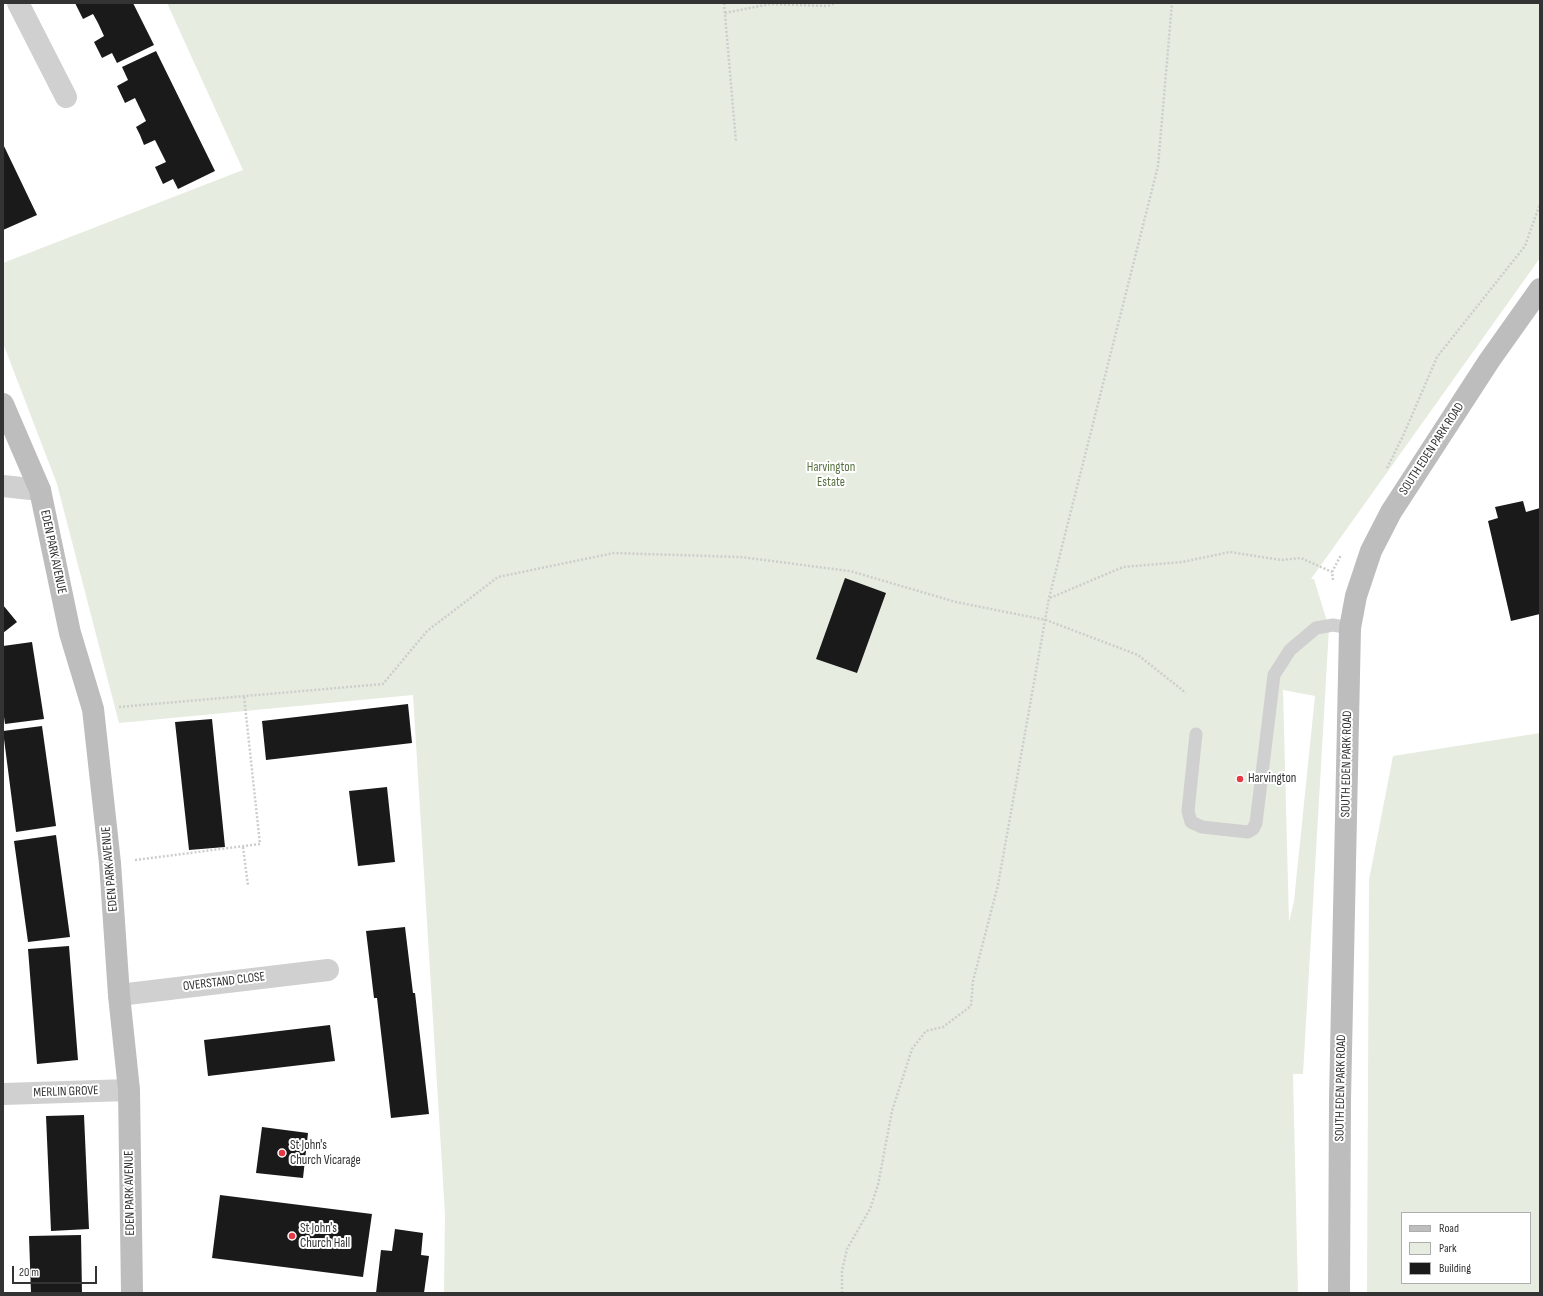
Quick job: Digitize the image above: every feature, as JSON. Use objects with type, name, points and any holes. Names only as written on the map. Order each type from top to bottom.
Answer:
[{"type":"main road","name":"SOUTH EDEN PARK ROAD","points":[[1340,1293],[1340,1099],[1350,628],[1356,596],[1363,571],[1380,530],[1444,430],[1540,289]]},
{"type":"main road","name":"EDEN PARK AVENUE","points":[[3,404],[40,490],[70,633],[93,709],[110,863],[119,995],[129,1090],[132,1293]]},
{"type":"street","points":[[18,3],[66,97]]},
{"type":"street","points":[[3,486],[40,490]]},
{"type":"street","name":"OVERSTAND CLOSE","points":[[119,995],[328,970]]},
{"type":"street","name":"MERLIN GROVE","points":[[3,1094],[129,1090]]},
{"type":"lane","points":[[1196,734],[1188,811],[1191,822],[1202,827],[1248,832],[1253,829],[1256,823],[1274,675],[1290,650],[1316,628],[1333,625],[1350,628]]},
{"type":"path","points":[[724,3],[736,142]]},
{"type":"path","points":[[725,13],[770,4],[828,6],[835,3]]},
{"type":"path","points":[[842,1293],[842,1271],[847,1249],[870,1209],[878,1185],[892,1111],[912,1049],[926,1031],[943,1027],[971,1006],[973,980],[998,885],[1050,598],[1158,166],[1172,3]]},
{"type":"path","points":[[1386,470],[1403,436],[1437,357],[1525,246],[1540,204]]},
{"type":"path","points":[[1334,587],[1332,572],[1343,551]]},
{"type":"path","points":[[1050,598],[1124,567],[1182,562],[1230,552],[1281,560],[1301,558],[1332,572]]},
{"type":"path","points":[[93,709],[383,684],[426,631],[498,577],[614,553],[740,557],[850,571],[956,602],[1046,620],[1138,654],[1186,692]]},
{"type":"path","points":[[110,863],[260,844],[244,696]]},
{"type":"path","points":[[243,847],[248,886]]},
{"type":"green space","name":"Harvington Estate","points":[[167,3],[1540,3],[1540,258],[1311,579],[1314,579],[1329,628],[1303,1074],[1293,1074],[1298,1293],[444,1293],[445,1214],[413,695],[119,723],[57,484],[3,343],[3,263],[243,170]],"holes":[[[1283,690],[1315,696],[1294,901],[1289,922]]]},
{"type":"green space","points":[[1540,733],[1540,1293],[1367,1293],[1369,880],[1393,756]]},
{"type":"building","points":[[75,3],[133,3],[154,45],[117,63],[112,53],[102,58],[94,42],[104,36],[98,23],[93,14],[83,19]]},
{"type":"building","points":[[156,51],[215,171],[178,189],[173,179],[163,184],[155,167],[166,162],[155,140],[144,145],[136,127],[146,121],[135,98],[125,103],[117,86],[128,80],[122,67]]},
{"type":"building","points":[[3,144],[37,215],[3,230]]},
{"type":"building","points":[[1523,501],[1526,512],[1540,508],[1540,614],[1511,621],[1488,521],[1498,518],[1495,507]]},
{"type":"building","points":[[845,578],[886,593],[857,673],[816,659]]},
{"type":"building","points":[[3,605],[17,622],[3,633]]},
{"type":"building","points":[[32,642],[44,719],[5,724],[3,710],[3,646]]},
{"type":"building","points":[[408,704],[412,743],[266,760],[262,721]]},
{"type":"building","points":[[212,719],[225,847],[189,850],[175,722]]},
{"type":"building","points":[[42,726],[56,826],[16,832],[3,731]]},
{"type":"building","points":[[387,787],[395,862],[358,866],[349,791]]},
{"type":"building","points":[[56,835],[70,937],[28,942],[14,841]]},
{"type":"building","points":[[405,927],[413,993],[415,993],[429,1114],[391,1118],[377,998],[374,998],[366,931]]},
{"type":"building","points":[[69,946],[78,1060],[37,1064],[28,949]]},
{"type":"building","points":[[330,1025],[335,1061],[208,1076],[204,1040]]},
{"type":"building","points":[[84,1115],[89,1229],[51,1231],[46,1116]]},
{"type":"building","name":"St John's Church Vicarage","points":[[262,1127],[308,1133],[303,1178],[256,1173]]},
{"type":"building","name":"St John's Church Hall","points":[[220,1195],[372,1214],[363,1277],[212,1258]]},
{"type":"building","name":"St John's Church Hall","points":[[395,1229],[423,1233],[421,1255],[429,1256],[424,1293],[376,1293],[381,1250],[392,1251]]},
{"type":"building","points":[[81,1235],[82,1293],[31,1293],[29,1236]]},
{"type":"place","name":"Harvington","points":[[1240,779]]},
{"type":"place","name":"St John's Church Vicarage","points":[[282,1153]]},
{"type":"place","name":"St John's Church Hall","points":[[292,1236]]}]
